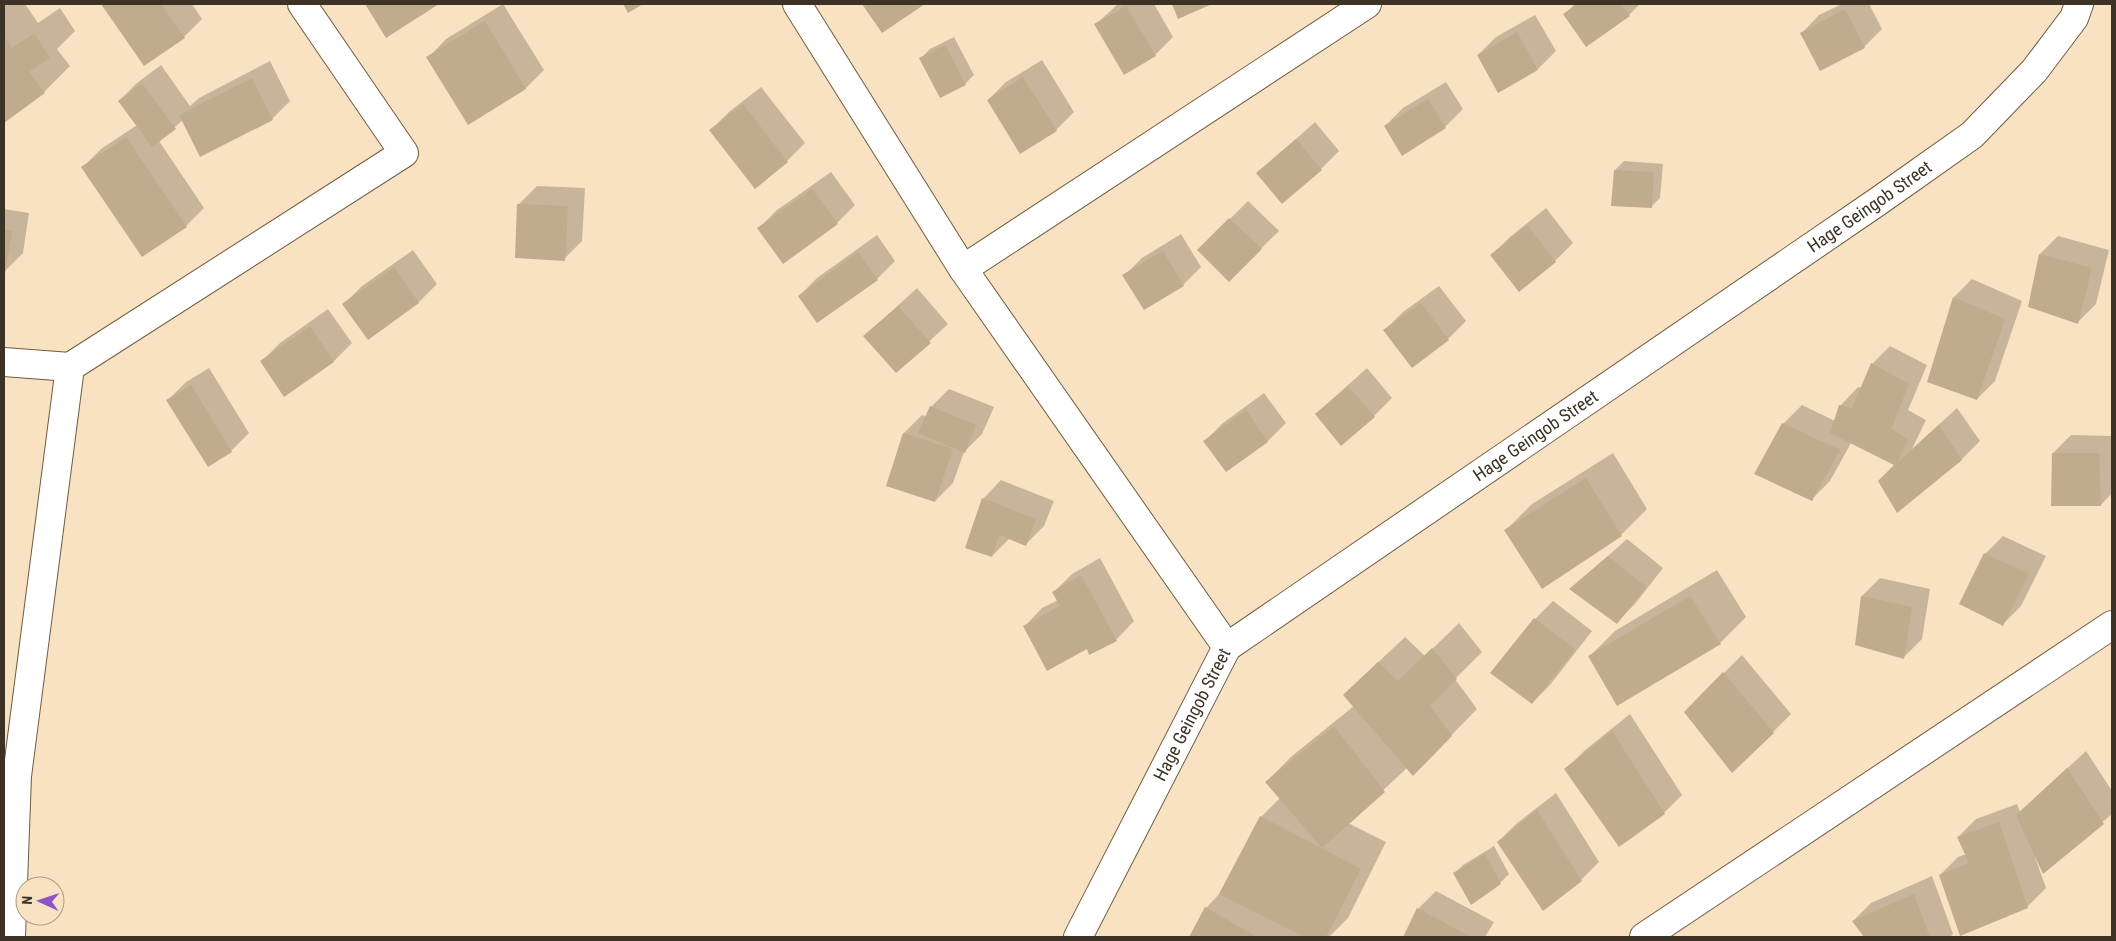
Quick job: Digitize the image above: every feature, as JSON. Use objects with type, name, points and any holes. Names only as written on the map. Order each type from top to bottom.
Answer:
[{"type":"street","points":[[4,362],[70,367],[404,153],[302,4]]},
{"type":"street","points":[[797,4],[963,269],[1227,648]]},
{"type":"street","points":[[963,269],[1367,4]]},
{"type":"street","name":"Hage Geingob Street","points":[[1078,937],[1227,648],[1972,135],[2034,71],[2074,18],[2079,4]]},
{"type":"street","points":[[11,937],[11,776],[70,367]]},
{"type":"street","points":[[1644,937],[2112,625]]},
{"type":"building","points":[[101,4],[161,4],[185,38],[144,66]]},
{"type":"building","points":[[365,4],[439,4],[386,38]]},
{"type":"building","points":[[623,4],[643,4],[628,13]]},
{"type":"building","points":[[862,4],[925,4],[882,33]]},
{"type":"building","points":[[1172,4],[1212,4],[1178,19]]},
{"type":"building","points":[[1578,4],[1621,4],[1630,16],[1586,47],[1563,14]]},
{"type":"building","points":[[1126,6],[1156,56],[1124,75],[1094,24]]},
{"type":"building","points":[[1845,9],[1865,48],[1820,71],[1800,33]]},
{"type":"building","points":[[485,21],[526,89],[468,125],[426,57]]},
{"type":"building","points":[[1517,32],[1538,70],[1498,93],[1477,55]]},
{"type":"building","points":[[34,33],[50,58],[29,72],[45,93],[4,123],[4,36],[12,48]]},
{"type":"building","points":[[945,45],[966,85],[940,98],[919,58]]},
{"type":"building","points":[[1023,77],[1057,131],[1020,154],[987,100]]},
{"type":"building","points":[[252,78],[273,120],[200,157],[179,115]]},
{"type":"building","points":[[142,83],[176,129],[152,147],[118,101]]},
{"type":"building","points":[[1428,99],[1446,128],[1402,156],[1384,126]]},
{"type":"building","points":[[743,104],[788,162],[755,189],[709,130]]},
{"type":"building","points":[[126,137],[187,227],[142,257],[81,167]]},
{"type":"building","points":[[1296,139],[1322,170],[1282,204],[1256,173]]},
{"type":"building","points":[[1614,170],[1654,172],[1652,208],[1611,206]]},
{"type":"building","points":[[812,189],[838,224],[783,264],[757,228]]},
{"type":"building","points":[[517,204],[568,206],[565,261],[515,258]]},
{"type":"building","points":[[1229,218],[1262,249],[1229,282],[1197,250]]},
{"type":"building","points":[[1527,225],[1556,262],[1519,292],[1490,255]]},
{"type":"building","points":[[4,229],[12,231],[5,274],[4,274]]},
{"type":"building","points":[[1163,251],[1184,286],[1144,310],[1122,275]]},
{"type":"building","points":[[858,252],[878,280],[817,323],[798,296]]},
{"type":"building","points":[[2039,254],[2092,268],[2078,324],[2028,307]]},
{"type":"building","points":[[394,267],[419,303],[368,340],[342,304]]},
{"type":"building","points":[[1953,297],[2005,319],[1977,400],[1927,382]]},
{"type":"building","points":[[1421,303],[1449,340],[1412,368],[1383,330]]},
{"type":"building","points":[[898,306],[931,343],[896,373],[863,336]]},
{"type":"building","points":[[310,326],[334,362],[284,397],[260,361]]},
{"type":"building","points":[[1871,363],[1909,384],[1891,429],[1908,439],[1897,463],[1939,425],[1962,460],[1897,513],[1878,481],[1894,465],[1830,433],[1839,405],[1852,408]]},
{"type":"building","points":[[191,385],[232,452],[208,467],[166,400]]},
{"type":"building","points":[[1348,386],[1375,417],[1341,446],[1315,414]]},
{"type":"building","points":[[930,406],[976,425],[965,453],[918,433]]},
{"type":"building","points":[[1246,410],[1268,442],[1226,472],[1203,441]]},
{"type":"building","points":[[1782,423],[1840,450],[1812,501],[1754,474]]},
{"type":"building","points":[[903,433],[953,449],[935,502],[886,486]]},
{"type":"building","points":[[2052,453],[2099,453],[2101,506],[2051,506]]},
{"type":"building","points":[[1586,478],[1622,536],[1542,589],[1504,530]]},
{"type":"building","points":[[982,498],[1036,519],[1026,546],[999,535],[992,557],[965,548]]},
{"type":"building","points":[[1984,553],[2029,574],[2003,626],[1959,604]]},
{"type":"building","points":[[1608,556],[1646,587],[1617,624],[1569,589]]},
{"type":"building","points":[[1081,575],[1117,641],[1089,655],[1087,649],[1047,671],[1023,626],[1060,606],[1052,592]]},
{"type":"building","points":[[1690,596],[1721,644],[1617,706],[1588,656]]},
{"type":"building","points":[[1861,596],[1912,607],[1904,659],[1855,645]]},
{"type":"building","points":[[1534,618],[1575,649],[1532,704],[1490,673]]},
{"type":"building","points":[[1432,648],[1457,679],[1430,706],[1452,736],[1413,776],[1343,695],[1378,662],[1398,681]]},
{"type":"building","points":[[1723,672],[1774,733],[1732,773],[1684,712]]},
{"type":"building","points":[[1334,726],[1385,792],[1322,848],[1265,782]]},
{"type":"building","points":[[1612,731],[1665,814],[1619,847],[1564,769]]},
{"type":"building","points":[[2067,768],[2104,824],[2043,874],[2016,815]]},
{"type":"building","points":[[1537,810],[1582,881],[1543,911],[1497,842]]},
{"type":"building","points":[[1260,816],[1361,869],[1326,937],[1305,937],[1219,894]]},
{"type":"building","points":[[1999,822],[2028,908],[1960,936],[1939,875],[1969,863],[1957,837]]},
{"type":"building","points":[[1485,854],[1501,884],[1471,905],[1453,873]]},
{"type":"building","points":[[1914,894],[1930,937],[1864,937],[1852,921]]},
{"type":"building","points":[[1205,907],[1257,937],[1189,937]]},
{"type":"building","points":[[1417,908],[1471,937],[1403,937]]}]
